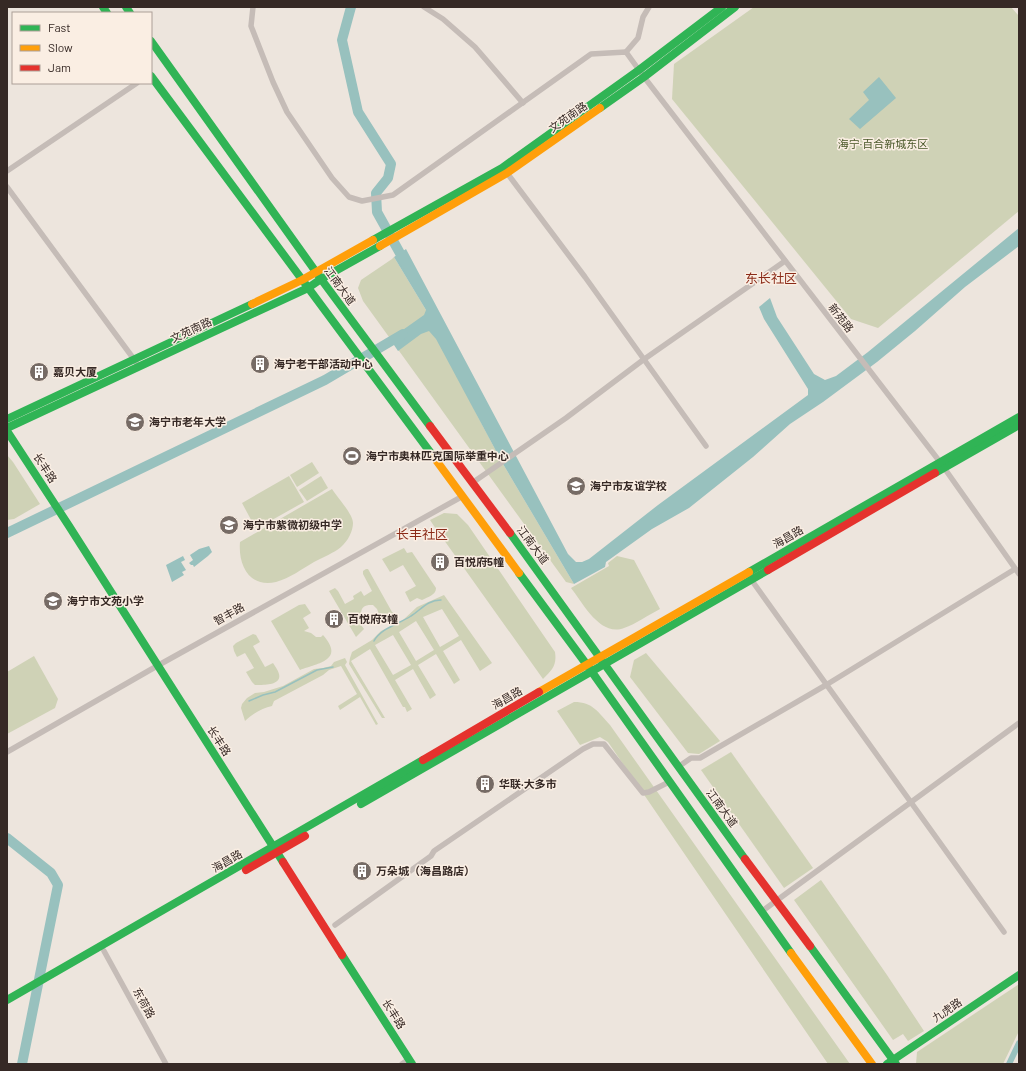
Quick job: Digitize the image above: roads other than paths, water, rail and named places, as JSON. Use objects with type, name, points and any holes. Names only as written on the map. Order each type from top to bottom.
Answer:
[{"type":"main road","name":"文苑南路","points":[[379,242],[399,226],[502,168],[641,74],[722,7]]},
{"type":"main road","name":"文苑南路","points":[[7,419],[302,280],[318,275],[379,242],[406,232],[507,174],[641,74],[735,7]]},
{"type":"main road","name":"江南大道","points":[[152,42],[386,369],[530,559],[892,1063]]},
{"type":"main road","points":[[152,77],[589,668],[761,912],[872,1064]]},
{"type":"main road","name":"文苑南路","points":[[7,429],[308,288],[318,275]]},
{"type":"main road","name":"海昌路","points":[[55,975],[104,951],[589,668],[942,465],[1019,417]]},
{"type":"main road","name":"海昌路","points":[[942,465],[1019,425]]},
{"type":"main road","name":"长丰路","points":[[7,429],[157,666],[276,850],[408,1062]]},
{"type":"main road","name":"海昌路","points":[[7,1006],[18,997],[55,975],[276,850]]},
{"type":"main road","name":"九虎路","points":[[892,1063],[1019,975]]},
{"type":"main road","name":"海昌路","points":[[7,1000],[18,997]]},
{"type":"street","points":[[253,7],[251,26],[273,82],[287,112],[332,178],[349,198],[364,201],[393,195],[591,54],[626,52],[638,38],[643,17],[649,7]]},
{"type":"street","points":[[424,7],[443,19],[475,47],[523,103]]},
{"type":"street","name":"新苑路","points":[[626,52],[641,74],[942,465],[1019,574]]},
{"type":"street","points":[[7,171],[135,84]]},
{"type":"street","points":[[507,174],[585,277],[706,446]]},
{"type":"street","points":[[7,187],[140,366]]},
{"type":"street","points":[[472,483],[566,418],[643,360],[785,261]]},
{"type":"street","name":"智丰路","points":[[7,752],[157,666],[463,496]]},
{"type":"street","points":[[678,766],[691,758],[700,758],[826,685],[1015,568]]},
{"type":"street","points":[[749,576],[1004,932]]},
{"type":"street","points":[[761,912],[1019,723]]},
{"type":"street","points":[[334,925],[431,856],[434,852],[583,749],[593,744],[604,744],[643,794],[669,782]]},
{"type":"street","name":"东荷路","points":[[104,951],[166,1064]]},
{"type":"water","points":[[879,77],[896,98],[860,129],[849,119],[869,100],[863,92]]},
{"type":"water","points":[[1019,228],[1019,246],[965,287],[877,362],[823,402],[790,424],[753,457],[689,508],[652,529],[606,562],[605,567],[574,584],[503,464],[436,339],[429,331],[421,334],[398,351],[390,339],[424,315],[426,310],[394,257],[406,249],[568,554],[576,562],[582,562],[589,559],[658,505],[808,395],[808,389],[764,319],[759,307],[770,298],[777,317],[814,374],[825,380],[836,376],[868,352]]},
{"type":"water","points":[[209,546],[212,552],[208,556],[194,567],[189,563],[193,560],[190,555],[199,549]]},
{"type":"water","points":[[183,556],[185,560],[181,562],[186,570],[182,572],[184,575],[172,582],[166,565]]},
{"type":"waterway","points":[[351,7],[342,40],[358,112],[391,164],[388,178],[376,193],[377,212],[406,264]]},
{"type":"waterway","points":[[7,533],[325,380],[403,334]]},
{"type":"waterway","points":[[374,641],[386,629],[411,616],[428,603],[441,600]]},
{"type":"waterway","points":[[249,701],[275,692],[317,670],[333,667]]},
{"type":"waterway","points":[[7,838],[51,873],[58,885],[22,1064]]},
{"type":"waterway","points":[[1009,1064],[1019,1043]]},
{"type":"place","name":"海宁老干部活动中心","points":[[260,364]]},
{"type":"place","name":"嘉贝大厦","points":[[39,372]]},
{"type":"place","name":"海宁市老年大学","points":[[135,422]]},
{"type":"place","name":"海宁市奥林匹克国际举重中心","points":[[352,456]]},
{"type":"place","name":"海宁市友谊学校","points":[[576,486]]},
{"type":"place","name":"海宁市紫微初级中学","points":[[229,525]]},
{"type":"place","name":"百悦府5幢","points":[[440,562]]},
{"type":"place","name":"海宁市文苑小学","points":[[53,601]]},
{"type":"place","name":"百悦府3幢","points":[[334,619]]},
{"type":"place","name":"华联·大多市","points":[[485,784]]},
{"type":"place","name":"万朵城（海昌路店）","points":[[362,871]]},
{"type":"district","name":"东长社区","points":[[771,278]]},
{"type":"district","name":"长丰社区","points":[[422,534]]},
{"type":"park label","name":"海宁·百合新城东区","points":[[883,144]]}]
